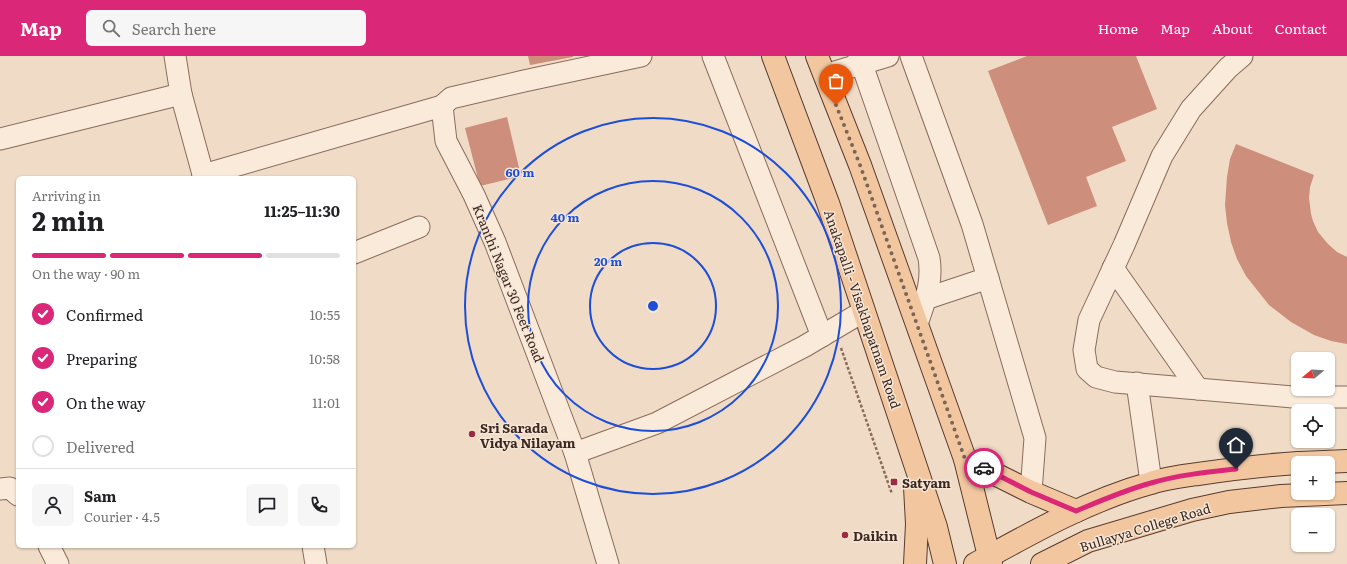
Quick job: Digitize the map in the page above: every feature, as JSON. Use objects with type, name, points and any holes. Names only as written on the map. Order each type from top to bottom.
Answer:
[{"type":"main road","name":"Anakapalli - Visakhapatnam Road","points":[[773,56],[828,203],[914,458],[936,527],[945,564]]},
{"type":"main road","points":[[821,66],[854,149],[965,459],[985,561],[1076,511],[1151,482],[1224,470],[1291,464]]},
{"type":"main road","points":[[914,458],[917,524],[915,564]]},
{"type":"main road","points":[[965,459],[1031,492],[1076,511]]},
{"type":"main road","points":[[1335,462],[1347,461]]},
{"type":"main road","name":"Bullayya College Road","points":[[1042,564],[1088,541],[1192,510],[1229,502],[1281,496],[1347,493]]},
{"type":"main road","points":[[1079,564],[1088,541]]},
{"type":"street","points":[[175,56],[180,94],[204,176],[442,106],[451,98],[458,96],[641,56]]},
{"type":"street","points":[[713,56],[828,332]]},
{"type":"street","points":[[821,66],[888,56]]},
{"type":"street","points":[[911,56],[972,224],[1035,438],[1031,492]]},
{"type":"street","points":[[1242,56],[1228,68],[1191,110],[1162,156],[1089,320],[1084,350],[1087,369],[1096,377],[1115,382],[1294,397],[1347,397]]},
{"type":"street","points":[[860,60],[928,258],[931,272],[929,286],[917,324]]},
{"type":"street","points":[[0,139],[180,94]]},
{"type":"street","name":"Kranthi Nagar 30 Feet Road","points":[[442,106],[446,141],[474,195],[495,242],[575,453],[608,564]]},
{"type":"street","points":[[356,252],[419,227]]},
{"type":"street","points":[[1113,268],[1198,389]]},
{"type":"street","points":[[925,298],[988,278]]},
{"type":"street","points":[[575,453],[657,423],[828,332],[864,311]]},
{"type":"street","points":[[1137,383],[1151,482]]},
{"type":"street","points":[[0,489],[10,488],[16,493]]},
{"type":"street","points":[[50,548],[58,564]]},
{"type":"street","points":[[313,548],[316,564]]},
{"type":"path","points":[[828,332],[894,498]]},
{"type":"building","points":[[528,56],[573,56],[573,57],[530,65]]},
{"type":"building","points":[[1027,56],[1136,56],[1157,109],[1112,127],[1126,161],[1086,177],[1097,206],[1048,225],[988,71]]},
{"type":"building","points":[[507,117],[521,176],[480,186],[465,128]]},
{"type":"building","points":[[1236,144],[1314,175],[1310,187],[1309,198],[1313,221],[1318,232],[1328,244],[1337,252],[1347,257],[1347,344],[1331,341],[1314,335],[1291,322],[1269,305],[1246,276],[1237,259],[1231,242],[1225,205],[1230,159]]},
{"type":"way so far","points":[[836,105],[860,165],[965,459],[984,468]]},
{"type":"place","name":"Sri Sarada Vidya Nilayam","points":[[472,434]]},
{"type":"place","name":"Satyam","points":[[894,482]]},
{"type":"place","name":"Daikin","points":[[845,535]]},
{"type":"route","points":[[984,468],[1031,492],[1076,511],[1108,497],[1151,482],[1236,469]]}]
